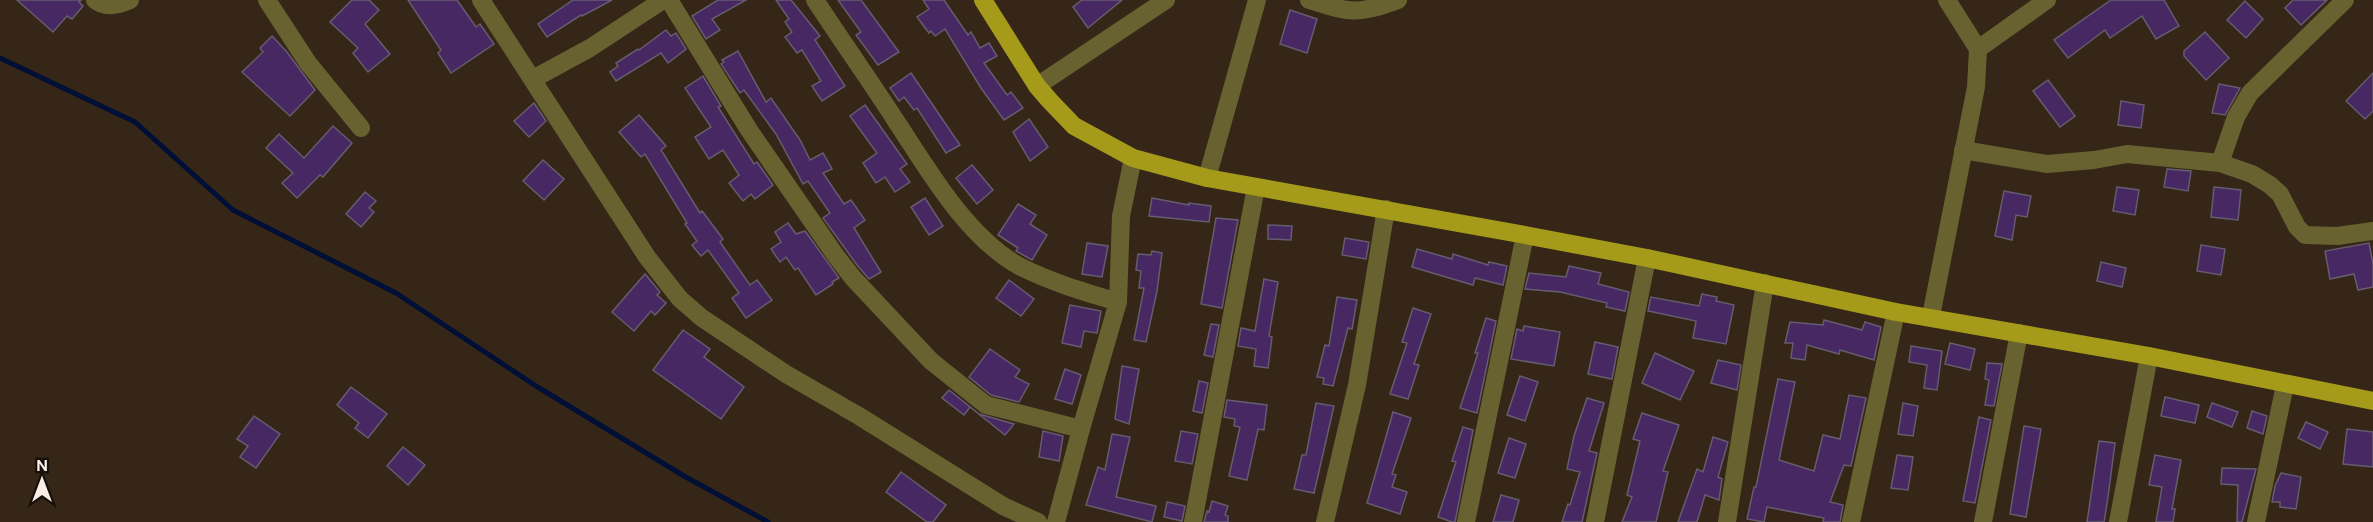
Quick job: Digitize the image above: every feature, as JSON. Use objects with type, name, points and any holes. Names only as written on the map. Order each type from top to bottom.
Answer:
[{"type":"main road","points":[[983,0],[1037,86],[1074,126],[1133,159],[1207,178],[1647,258],[1896,312],[1931,316],[2148,356],[2373,401]]},
{"type":"street","points":[[96,0],[99,3],[116,6],[130,0]]},
{"type":"street","points":[[267,0],[308,63],[361,128]]},
{"type":"street","points":[[481,0],[647,257],[669,285],[695,312],[786,375],[859,416],[1003,506],[1038,522]]},
{"type":"street","points":[[533,79],[590,48],[663,0]]},
{"type":"street","points":[[669,0],[749,130],[831,248],[853,278],[931,361],[986,405],[1081,429]]},
{"type":"street","points":[[816,0],[928,168],[973,227],[1002,254],[1019,266],[1118,302]]},
{"type":"street","points":[[1037,86],[1166,0]]},
{"type":"street","points":[[1207,178],[1257,0]]},
{"type":"street","points":[[1310,0],[1346,11],[1368,11],[1398,0]]},
{"type":"street","points":[[1931,316],[1976,87],[1978,49],[1947,0]]},
{"type":"street","points":[[1978,49],[2047,0]]},
{"type":"street","points":[[2220,163],[2236,117],[2250,93],[2345,0]]},
{"type":"street","points":[[1963,150],[2047,164],[2094,160],[2127,154],[2220,163],[2252,174],[2270,184],[2280,194],[2296,227],[2305,235],[2337,236],[2373,231]]},
{"type":"street","points":[[1056,522],[1118,302],[1121,216],[1133,159]]},
{"type":"street","points":[[1193,522],[1256,187]]},
{"type":"street","points":[[1325,522],[1357,385],[1386,209]]},
{"type":"street","points":[[1466,522],[1525,235]]},
{"type":"street","points":[[1594,522],[1623,388],[1647,258]]},
{"type":"street","points":[[1727,522],[1765,283]]},
{"type":"street","points":[[1851,522],[1896,312]]},
{"type":"street","points":[[1983,522],[2019,333]]},
{"type":"street","points":[[2118,522],[2148,356]]},
{"type":"street","points":[[2256,522],[2285,385]]},
{"type":"building","points":[[17,0],[81,0],[79,2],[83,6],[72,19],[67,16],[53,32]]},
{"type":"building","points":[[352,0],[369,0],[379,10],[365,24],[390,54],[368,72],[353,53],[358,48],[330,22]]},
{"type":"building","points":[[408,0],[457,0],[476,27],[480,24],[494,44],[451,73],[438,53],[441,50]]},
{"type":"building","points":[[573,0],[612,0],[581,15],[547,37],[538,24]]},
{"type":"building","points":[[718,0],[746,0],[712,19],[720,30],[706,39],[692,16]]},
{"type":"building","points":[[776,0],[791,0],[820,36],[815,40],[845,86],[822,101],[812,86],[821,81],[802,50],[797,53],[785,37],[792,32],[785,22],[789,19]]},
{"type":"building","points":[[838,0],[861,0],[899,52],[878,65],[856,35],[861,32]]},
{"type":"building","points":[[923,0],[944,0],[968,35],[971,32],[980,48],[989,43],[997,56],[984,63],[1007,95],[1011,92],[1023,108],[1004,120],[981,88],[945,29],[935,36],[931,31],[929,33],[917,17],[929,9]]},
{"type":"building","points":[[1082,0],[1122,0],[1088,28],[1073,7]]},
{"type":"building","points":[[2111,0],[2164,0],[2179,26],[2156,39],[2142,16],[2110,38],[2105,30],[2068,58],[2054,40]]},
{"type":"building","points":[[2293,0],[2327,0],[2301,25],[2285,8]]},
{"type":"building","points":[[2245,1],[2263,19],[2246,38],[2227,20]]},
{"type":"building","points":[[1290,10],[1317,19],[1307,53],[1280,44]]},
{"type":"building","points":[[666,30],[671,36],[676,33],[686,49],[668,63],[661,53],[616,81],[610,72],[618,66],[616,63],[639,50]]},
{"type":"building","points":[[2205,32],[2229,58],[2206,80],[2184,56],[2184,51]]},
{"type":"building","points":[[272,36],[315,90],[290,116],[242,72],[263,52],[260,48]]},
{"type":"building","points":[[738,51],[766,102],[771,98],[800,140],[810,160],[823,153],[832,169],[823,173],[844,204],[851,200],[865,220],[854,228],[881,272],[869,279],[857,265],[823,218],[830,213],[808,181],[803,184],[776,134],[744,90],[740,93],[721,64],[724,62],[722,60]]},
{"type":"building","points":[[911,73],[960,145],[946,153],[917,108],[914,110],[904,97],[899,101],[890,88]]},
{"type":"building","points":[[2373,73],[2373,111],[2365,119],[2346,101]]},
{"type":"building","points":[[703,76],[721,106],[718,107],[754,164],[757,162],[773,185],[755,199],[751,194],[743,201],[729,183],[739,175],[723,150],[709,159],[695,137],[711,127],[685,88]]},
{"type":"building","points":[[2048,80],[2075,116],[2060,127],[2033,91]]},
{"type":"building","points":[[2219,84],[2240,88],[2225,115],[2212,113]]},
{"type":"building","points":[[2121,101],[2144,105],[2141,128],[2118,125]]},
{"type":"building","points":[[534,103],[546,121],[529,137],[514,121]]},
{"type":"building","points":[[865,105],[907,164],[900,169],[910,182],[895,192],[885,177],[876,183],[863,163],[877,153],[850,116]]},
{"type":"building","points":[[639,115],[666,146],[661,150],[700,213],[702,211],[723,239],[720,242],[750,285],[757,280],[772,300],[746,318],[732,298],[739,293],[708,250],[701,256],[692,245],[697,241],[645,154],[641,157],[619,132]]},
{"type":"building","points":[[1029,119],[1048,147],[1030,161],[1013,132]]},
{"type":"building","points":[[333,126],[352,143],[323,177],[320,175],[297,198],[282,183],[293,173],[266,148],[279,134],[304,158]]},
{"type":"building","points":[[543,160],[564,179],[544,200],[523,181]]},
{"type":"building","points":[[972,165],[993,190],[977,204],[956,178]]},
{"type":"building","points":[[2167,169],[2191,171],[2188,191],[2164,187]]},
{"type":"building","points":[[2117,187],[2139,190],[2135,215],[2113,211]]},
{"type":"building","points":[[2214,187],[2241,190],[2238,220],[2211,217]]},
{"type":"building","points":[[2004,191],[2031,196],[2027,217],[2016,215],[2012,240],[1995,236]]},
{"type":"building","points":[[365,192],[376,201],[369,208],[374,212],[361,227],[346,214]]},
{"type":"building","points":[[925,198],[943,226],[929,235],[911,207]]},
{"type":"building","points":[[1152,198],[1189,205],[1189,203],[1211,206],[1209,222],[1149,216]]},
{"type":"building","points":[[1018,204],[1036,215],[1030,224],[1047,235],[1032,260],[1016,251],[1018,248],[998,235]]},
{"type":"building","points":[[1216,218],[1238,220],[1222,308],[1201,304]]},
{"type":"building","points":[[788,223],[796,234],[805,231],[839,278],[816,295],[798,268],[795,270],[786,257],[780,262],[771,249],[781,242],[775,232]]},
{"type":"building","points":[[1268,225],[1292,226],[1291,240],[1268,239]]},
{"type":"building","points":[[1345,238],[1369,242],[1366,259],[1342,255]]},
{"type":"building","points":[[1087,243],[1108,246],[1102,277],[1082,274]]},
{"type":"building","points":[[2369,243],[2373,264],[2373,287],[2358,290],[2354,274],[2330,279],[2325,251]]},
{"type":"building","points":[[2201,245],[2225,249],[2221,275],[2197,271]]},
{"type":"building","points":[[1417,249],[1452,259],[1453,254],[1488,265],[1489,262],[1507,266],[1503,285],[1475,278],[1473,285],[1412,267]]},
{"type":"building","points":[[1152,251],[1162,253],[1157,291],[1146,342],[1134,340],[1144,288],[1139,288],[1141,271],[1136,270],[1138,254],[1151,255]]},
{"type":"building","points":[[2101,262],[2126,268],[2122,287],[2097,281]]},
{"type":"building","points":[[1569,266],[1601,273],[1598,284],[1629,292],[1625,311],[1606,307],[1607,303],[1560,292],[1525,289],[1529,273],[1566,277]]},
{"type":"building","points":[[645,274],[660,292],[657,295],[666,303],[655,315],[651,311],[634,331],[612,312]]},
{"type":"building","points":[[1264,279],[1278,282],[1269,336],[1272,337],[1268,368],[1254,366],[1256,349],[1238,346],[1241,328],[1255,331]]},
{"type":"building","points":[[1009,280],[1034,299],[1021,316],[996,298]]},
{"type":"building","points":[[1702,294],[1717,297],[1716,301],[1734,305],[1726,344],[1693,338],[1696,321],[1648,311],[1651,297],[1699,306]]},
{"type":"building","points":[[1337,297],[1357,300],[1352,329],[1348,328],[1333,386],[1323,384],[1324,378],[1317,377],[1325,345],[1329,346]]},
{"type":"building","points":[[1070,305],[1101,311],[1097,333],[1084,331],[1081,347],[1062,343]]},
{"type":"building","points":[[1413,308],[1431,314],[1414,364],[1419,365],[1408,399],[1390,394],[1407,343],[1402,342]]},
{"type":"building","points":[[1486,318],[1496,321],[1477,413],[1460,408],[1478,353],[1475,353]]},
{"type":"building","points":[[1824,320],[1862,330],[1865,322],[1881,327],[1874,360],[1840,350],[1839,354],[1807,345],[1805,360],[1791,358],[1793,343],[1785,343],[1790,322],[1823,325]]},
{"type":"building","points":[[1211,324],[1219,325],[1213,357],[1204,355]]},
{"type":"building","points":[[1524,326],[1560,332],[1554,366],[1511,359],[1517,329],[1523,331]]},
{"type":"building","points":[[683,330],[710,349],[704,357],[744,387],[721,419],[653,370]]},
{"type":"building","points":[[1595,342],[1618,347],[1612,379],[1588,374]]},
{"type":"building","points":[[1950,343],[1975,349],[1970,370],[1945,364]]},
{"type":"building","points":[[1911,346],[1942,351],[1937,390],[1924,388],[1927,365],[1909,362]]},
{"type":"building","points":[[990,349],[1020,370],[1015,377],[1029,384],[1019,402],[991,395],[969,377]]},
{"type":"building","points":[[1655,353],[1694,371],[1680,400],[1642,383]]},
{"type":"building","points":[[1718,360],[1741,365],[1737,390],[1711,383]]},
{"type":"building","points":[[1987,363],[2002,364],[1994,406],[1985,405],[1989,380],[1985,379]]},
{"type":"building","points":[[1122,366],[1139,369],[1129,424],[1115,419]]},
{"type":"building","points":[[1065,369],[1081,375],[1072,404],[1055,399]]},
{"type":"building","points":[[1520,376],[1538,382],[1525,421],[1507,415]]},
{"type":"building","points":[[1778,379],[1795,382],[1779,460],[1814,471],[1823,435],[1840,439],[1849,395],[1866,398],[1851,466],[1844,465],[1830,502],[1843,505],[1840,522],[1823,522],[1824,518],[1767,507],[1764,522],[1747,519],[1754,487],[1756,487]]},
{"type":"building","points":[[1199,381],[1208,383],[1202,413],[1193,411]]},
{"type":"building","points":[[351,387],[387,414],[368,438],[355,428],[359,423],[337,405]]},
{"type":"building","points":[[949,390],[979,414],[1014,424],[1005,435],[970,407],[964,415],[942,398]]},
{"type":"building","points":[[2165,397],[2199,405],[2195,423],[2161,416]]},
{"type":"building","points":[[1587,398],[1604,403],[1589,451],[1597,453],[1582,522],[1562,522],[1580,472],[1567,469],[1574,436]]},
{"type":"building","points":[[1227,400],[1267,405],[1264,430],[1258,429],[1247,480],[1229,476],[1240,427],[1234,426],[1235,419],[1224,417]]},
{"type":"building","points":[[1316,403],[1334,406],[1314,493],[1294,489],[1302,455],[1306,455]]},
{"type":"building","points":[[1903,403],[1918,406],[1913,436],[1898,434]]},
{"type":"building","points":[[2212,403],[2238,412],[2232,427],[2207,417]]},
{"type":"building","points":[[2252,411],[2267,416],[2263,434],[2247,428]]},
{"type":"building","points":[[1393,412],[1411,418],[1392,474],[1396,475],[1392,487],[1407,492],[1400,514],[1367,503]]},
{"type":"building","points":[[1642,413],[1679,425],[1663,471],[1668,472],[1656,522],[1622,522],[1632,497],[1627,495],[1640,441],[1633,439]]},
{"type":"building","points":[[254,416],[280,434],[256,468],[240,457],[248,446],[237,439]]},
{"type":"building","points":[[1979,417],[1991,420],[1975,503],[1963,501]]},
{"type":"building","points":[[2306,422],[2328,432],[2320,449],[2298,438]]},
{"type":"building","points":[[2024,426],[2041,429],[2026,517],[2010,514]]},
{"type":"building","points":[[1463,427],[1473,430],[1455,522],[1452,522],[1438,517],[1456,462],[1452,461]]},
{"type":"building","points":[[2347,429],[2373,432],[2373,467],[2343,464]]},
{"type":"building","points":[[1043,431],[1063,436],[1059,461],[1039,457]]},
{"type":"building","points":[[1181,431],[1198,434],[1192,464],[1175,461]]},
{"type":"building","points":[[1112,434],[1130,437],[1116,497],[1156,506],[1152,522],[1086,505],[1098,467],[1105,470]]},
{"type":"building","points":[[1713,437],[1728,442],[1718,477],[1722,479],[1719,500],[1705,495],[1697,522],[1678,522],[1697,469],[1703,472]]},
{"type":"building","points":[[1509,438],[1526,444],[1515,478],[1498,473]]},
{"type":"building","points":[[2099,441],[2115,443],[2108,497],[2104,522],[2087,522]]},
{"type":"building","points":[[403,447],[425,465],[408,485],[387,466]]},
{"type":"building","points":[[1897,455],[1913,457],[1908,490],[1891,488]]},
{"type":"building","points":[[2155,455],[2181,460],[2172,509],[2175,509],[2173,522],[2156,522],[2162,487],[2149,485]]},
{"type":"building","points":[[2222,468],[2256,469],[2242,522],[2237,522],[2238,485],[2221,484]]},
{"type":"building","points":[[901,472],[946,505],[933,522],[927,522],[886,492]]},
{"type":"building","points":[[2281,473],[2301,477],[2296,509],[2280,507],[2280,502],[2272,502],[2275,486]]},
{"type":"building","points":[[1501,495],[1519,500],[1513,522],[1493,522]]},
{"type":"building","points":[[1212,501],[1228,506],[1225,515],[1228,516],[1228,522],[1204,522]]},
{"type":"building","points":[[1167,502],[1185,506],[1182,521],[1164,517]]},
{"type":"waterway","points":[[0,58],[135,122],[233,210],[396,293],[536,386],[684,476],[768,522]]}]
